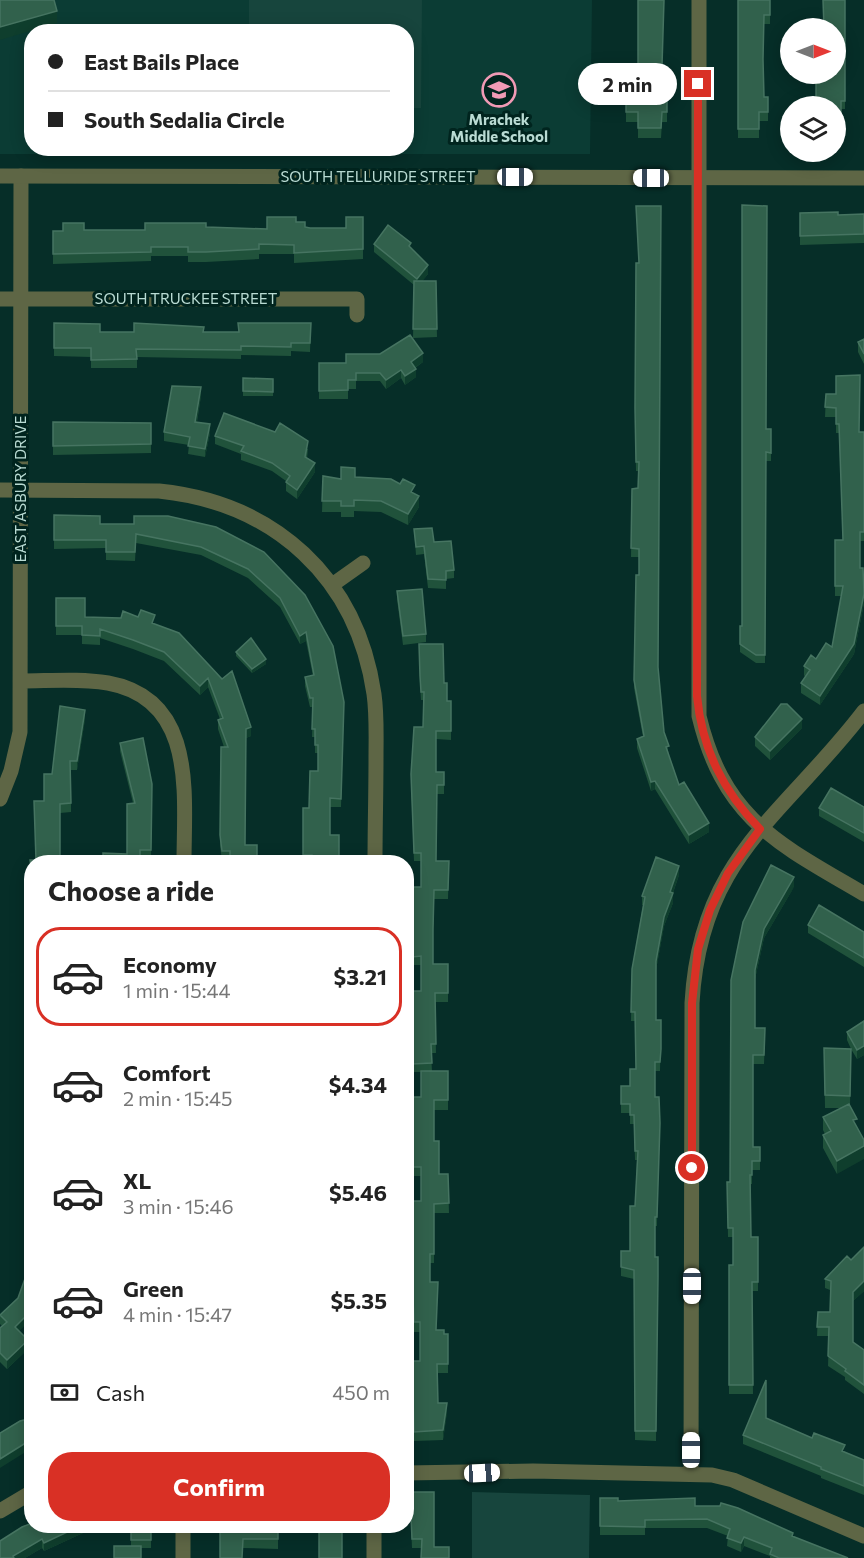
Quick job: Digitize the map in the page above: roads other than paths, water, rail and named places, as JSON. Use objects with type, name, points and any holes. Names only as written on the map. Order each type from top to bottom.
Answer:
[{"type":"street","points":[[699,0],[698,706],[706,746],[713,764],[728,791],[760,829],[784,847],[864,894]]},
{"type":"street","name":"SOUTH TELLURIDE STREET","points":[[0,176],[864,178]]},
{"type":"street","name":"EAST ASBURY DRIVE","points":[[0,799],[11,771],[20,732],[21,177]]},
{"type":"street","name":"SOUTH TRUCKEE STREET","points":[[0,299],[357,299],[357,315]]},
{"type":"street","points":[[0,490],[159,490],[206,498],[229,506],[272,527],[300,550],[332,585],[356,627],[368,661],[375,696],[375,855]]},
{"type":"street","points":[[332,585],[363,563]]},
{"type":"street","points":[[20,681],[109,683],[141,697],[156,709],[169,725],[182,757],[184,855]]},
{"type":"street","points":[[691,1474],[694,976],[698,949],[715,897],[738,857],[864,711]]},
{"type":"street","points":[[414,1473],[691,1474],[733,1480],[864,1536]]},
{"type":"street","points":[[0,1511],[24,1497]]},
{"type":"street","points":[[183,1533],[183,1558]]},
{"type":"street","points":[[374,1533],[374,1558]]},
{"type":"place","name":"Mrachek Middle School","points":[[499,90]]}]
